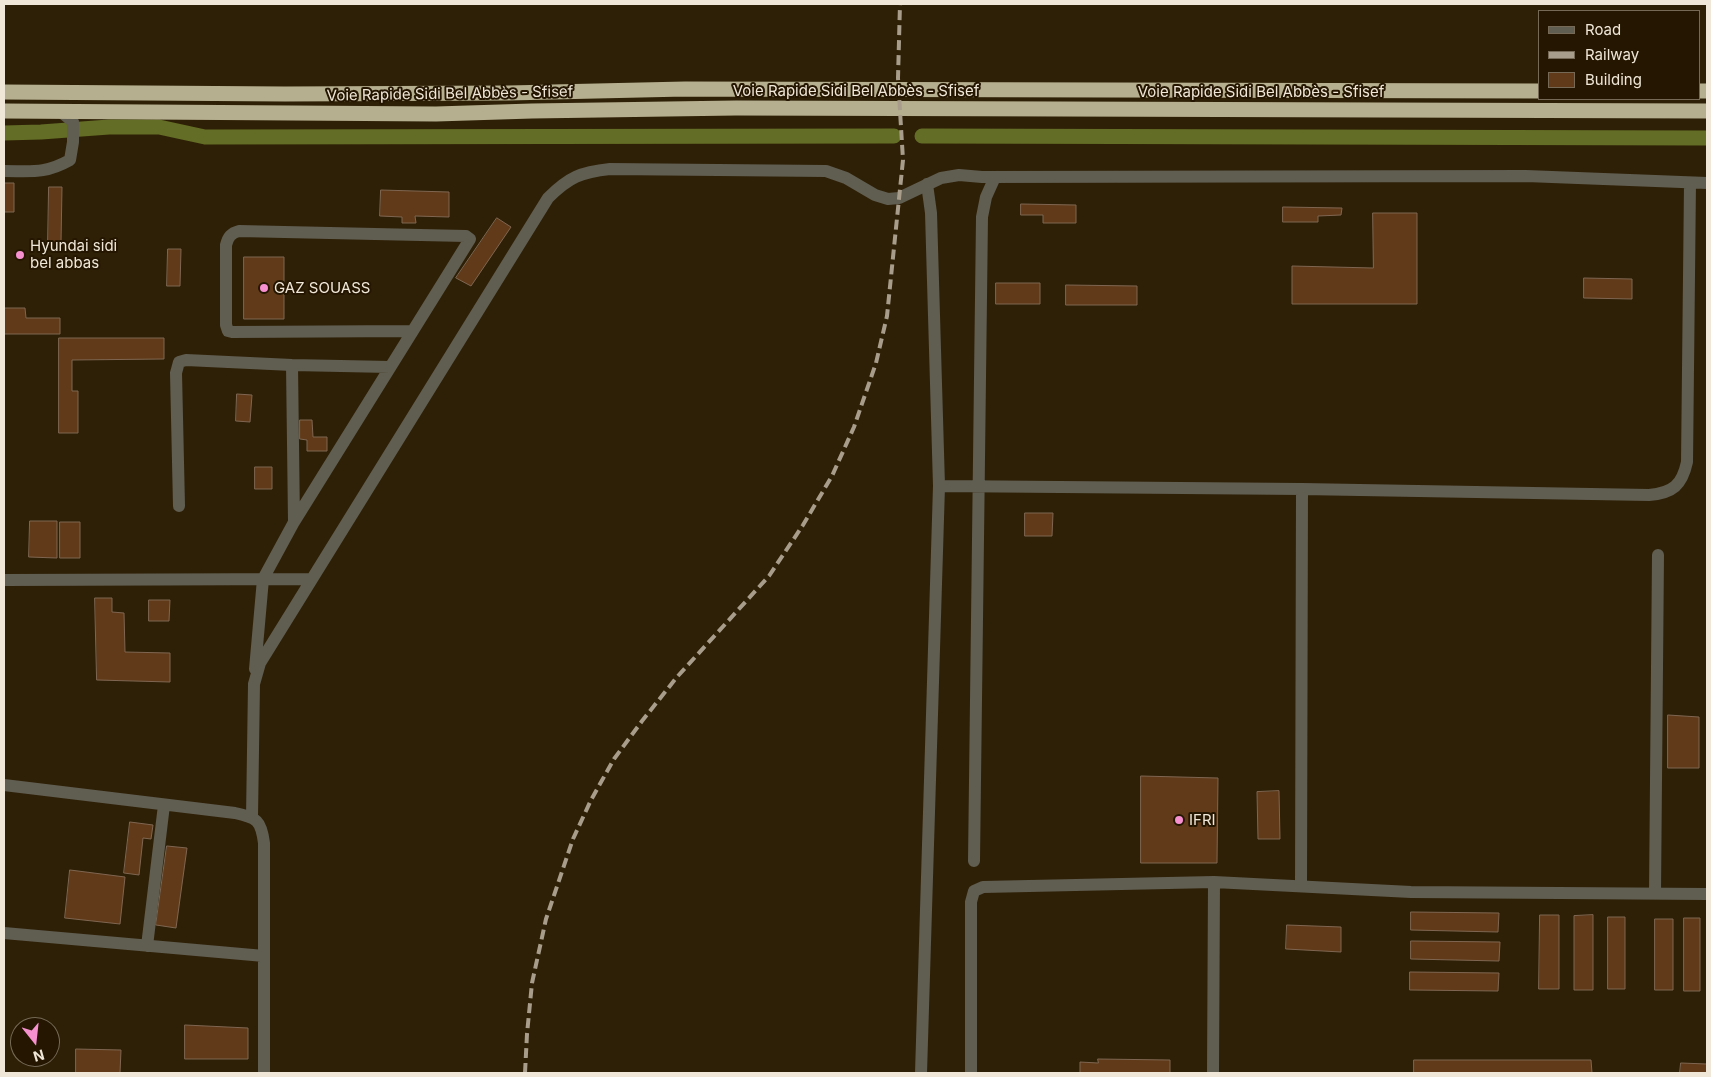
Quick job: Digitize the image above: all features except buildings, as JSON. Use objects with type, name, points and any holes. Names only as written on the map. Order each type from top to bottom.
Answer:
[{"type":"highway","name":"Voie Rapide Sidi Bel Abbès - Sfisef","points":[[4,92],[372,94],[684,89],[1538,91]]},
{"type":"highway","name":"Voie Rapide Sidi Bel Abbès - Sfisef","points":[[4,112],[67,117],[436,114],[736,108],[1707,111]]},
{"type":"street","points":[[4,171],[40,171],[54,168],[70,160],[73,142],[67,117]]},
{"type":"street","points":[[254,684],[260,663],[548,198],[560,185],[572,177],[588,172],[610,169],[826,171],[846,178],[875,195],[888,199],[899,198],[941,178],[959,175],[995,177],[1526,176],[1707,183]]},
{"type":"street","points":[[974,861],[982,217],[986,197],[995,177]]},
{"type":"street","points":[[939,486],[1302,489],[1649,496],[1662,494],[1675,488],[1684,476],[1687,462],[1690,183]]},
{"type":"street","points":[[921,1073],[939,486],[931,213],[927,184]]},
{"type":"street","points":[[252,817],[254,684],[263,579],[294,522],[470,239],[467,236],[239,231],[229,236],[226,245],[226,326],[228,330],[412,331]]},
{"type":"street","points":[[179,506],[176,373],[179,362],[186,360],[390,367]]},
{"type":"street","points":[[292,365],[294,522]]},
{"type":"street","points":[[1301,886],[1302,489]]},
{"type":"street","points":[[1656,893],[1658,555]]},
{"type":"street","points":[[4,580],[312,579]]},
{"type":"street","points":[[4,785],[164,804],[252,817],[259,822],[263,831],[264,843],[264,1073]]},
{"type":"street","points":[[147,946],[164,804]]},
{"type":"street","points":[[1214,882],[1214,1073]]},
{"type":"street","points":[[971,1073],[972,902],[974,890],[983,887],[1214,882],[1411,892],[1707,894]]},
{"type":"street","points":[[4,933],[264,956]]},
{"type":"waterway","points":[[4,133],[109,127],[159,127],[205,137],[894,136]]},
{"type":"waterway","points":[[922,136],[1707,138]]},
{"type":"railway","points":[[525,1073],[532,983],[546,919],[573,839],[591,800],[614,759],[642,721],[677,677],[769,576],[803,525],[832,476],[854,427],[876,363],[887,316],[903,160],[898,78],[900,4]]},
{"type":"place","name":"Hyundai sidi bel abbas","points":[[20,255]]},
{"type":"place","name":"GAZ SOUASS","points":[[264,288]]},
{"type":"place","name":"IFRI","points":[[1179,820]]}]
